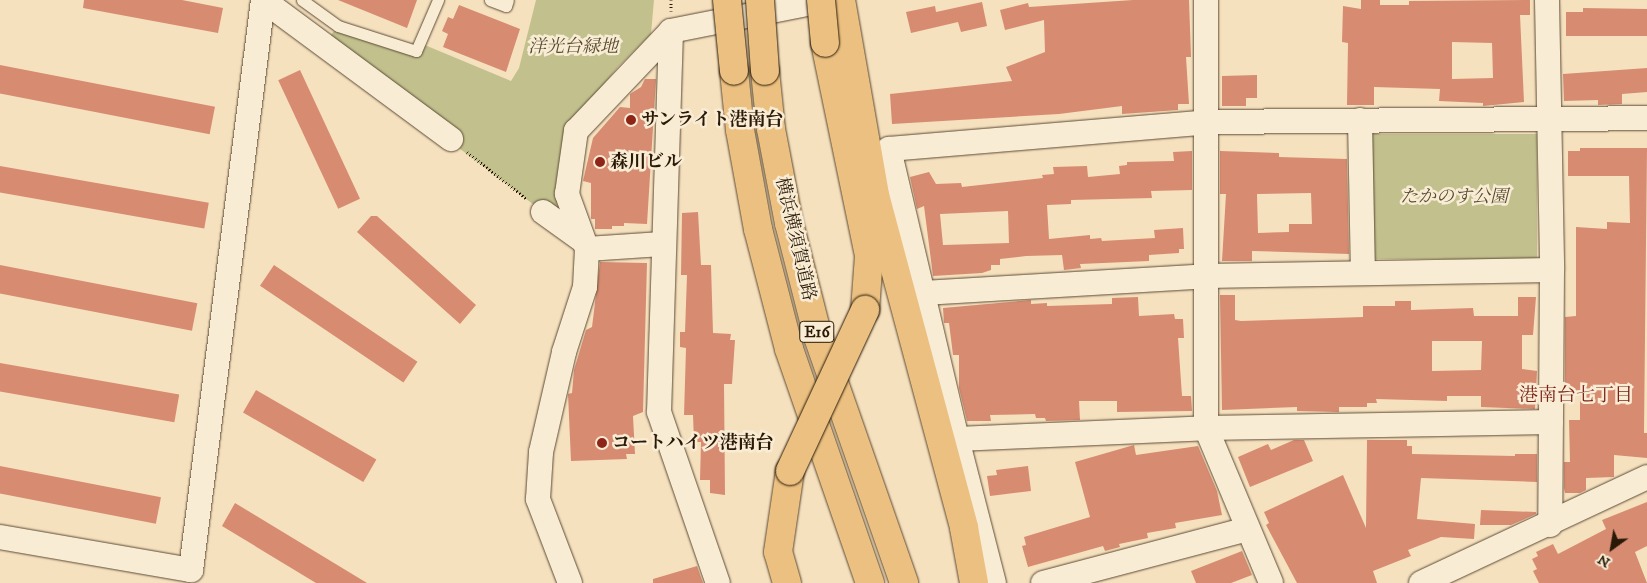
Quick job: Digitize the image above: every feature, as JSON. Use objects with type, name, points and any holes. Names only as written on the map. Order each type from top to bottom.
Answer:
[{"type":"highway","name":"横浜横須賀道路","points":[[727,0],[740,130],[758,229],[789,349],[870,583]]},
{"type":"highway","name":"横浜横須賀道路","points":[[760,0],[765,71],[772,129],[789,223],[818,337],[904,583]]},
{"type":"highway","points":[[821,0],[836,44],[964,528],[974,583]]},
{"type":"highway","points":[[787,583],[778,552],[790,471],[865,310],[870,256],[836,44],[840,0]]},
{"type":"street","points":[[0,537],[191,570],[263,0],[451,139]]},
{"type":"street","points":[[570,583],[538,500],[541,452],[564,352],[584,288],[585,245],[567,194],[576,131],[671,32],[828,0]]},
{"type":"street","points":[[1206,0],[1208,122],[1206,428],[1246,529],[1270,583]]},
{"type":"street","points":[[1547,0],[1552,270],[1550,525]]},
{"type":"street","points":[[671,32],[662,244],[659,412],[718,583]]},
{"type":"street","points":[[994,583],[957,439],[889,149],[1208,122],[1647,118]]},
{"type":"street","points":[[1360,120],[1363,274]]},
{"type":"street","points":[[543,212],[585,245],[662,244]]},
{"type":"street","points":[[923,294],[1206,276],[1552,270]]},
{"type":"street","points":[[957,439],[1206,428],[1551,422]]},
{"type":"street","points":[[1421,583],[1550,525],[1647,477]]},
{"type":"street","points":[[1043,583],[1246,529]]},
{"type":"lane","points":[[302,0],[338,26],[416,51],[438,0]]},
{"type":"lane","points":[[490,0],[506,6],[508,0]]},
{"type":"path","points":[[451,139],[543,212]]},
{"type":"green space","name":"洋光台緑地","points":[[536,0],[654,0],[651,34],[618,67],[564,133],[555,221],[323,45],[338,26],[416,50],[420,43],[511,81],[519,68]]},
{"type":"green space","name":"たかのす公園","points":[[1371,134],[1537,134],[1537,259],[1371,259]]},
{"type":"building","points":[[84,0],[182,0],[223,8],[218,33],[83,8]]},
{"type":"building","points":[[338,0],[417,0],[407,28]]},
{"type":"building","points":[[1133,0],[1189,0],[1191,57],[1186,57],[1189,104],[1178,104],[1178,110],[1122,114],[1122,106],[1059,114],[892,124],[890,94],[1012,81],[1006,67],[1045,52],[1044,20],[1005,30],[1000,10],[1028,3],[1029,7]]},
{"type":"building","points":[[1361,0],[1380,0],[1380,5],[1409,5],[1409,1],[1530,0],[1530,15],[1520,15],[1524,102],[1483,106],[1483,103],[1439,101],[1440,89],[1374,87],[1374,105],[1347,105],[1348,43],[1342,42],[1343,6],[1361,9]],"holes":[[[1452,42],[1492,43],[1493,78],[1452,79]]]},
{"type":"building","points":[[982,2],[987,26],[961,32],[958,22],[911,33],[906,12],[935,6],[936,12]]},
{"type":"building","points":[[459,5],[520,29],[506,72],[443,47],[448,34],[442,31],[448,17],[453,19]]},
{"type":"building","points":[[1583,8],[1647,9],[1647,36],[1566,36],[1566,12],[1583,12]]},
{"type":"building","points":[[0,65],[215,107],[210,134],[0,94]]},
{"type":"building","points":[[1647,68],[1647,92],[1622,94],[1622,104],[1598,105],[1598,100],[1564,101],[1563,74]]},
{"type":"building","points":[[300,70],[360,199],[338,209],[278,80]]},
{"type":"building","points":[[1257,75],[1257,98],[1246,98],[1246,106],[1222,106],[1222,76]]},
{"type":"building","points":[[645,79],[656,79],[647,224],[624,223],[624,226],[612,226],[612,229],[595,229],[595,219],[591,219],[591,183],[583,181],[593,138],[620,107],[630,108],[630,94],[641,87]]},
{"type":"building","points":[[1580,148],[1647,148],[1644,433],[1647,433],[1647,458],[1614,455],[1614,477],[1586,478],[1586,490],[1580,493],[1565,493],[1564,462],[1570,462],[1569,420],[1580,420],[1580,391],[1565,391],[1565,317],[1576,316],[1576,227],[1607,229],[1607,222],[1630,223],[1629,176],[1568,176],[1568,151],[1580,151]]},
{"type":"building","points":[[1192,151],[1192,190],[1151,191],[1152,198],[1071,200],[1071,204],[1047,205],[1049,239],[1090,235],[1090,239],[1101,238],[1102,241],[1155,238],[1154,230],[1183,228],[1184,249],[1179,249],[1179,253],[1149,255],[1149,261],[1080,264],[1081,268],[1064,270],[1062,255],[1026,256],[1000,259],[1000,265],[991,265],[991,270],[982,273],[933,276],[924,206],[917,209],[910,177],[929,172],[936,184],[961,183],[962,187],[1043,178],[1042,175],[1054,174],[1053,167],[1087,166],[1088,177],[1120,174],[1119,166],[1127,165],[1127,162],[1174,161],[1173,152]],"holes":[[[1008,211],[1009,243],[943,245],[940,214]]]},
{"type":"building","points":[[1220,151],[1279,153],[1279,157],[1347,159],[1349,254],[1252,251],[1252,261],[1222,261],[1226,194],[1220,194]],"holes":[[[1311,193],[1312,224],[1289,224],[1289,232],[1258,233],[1257,194]]]},
{"type":"building","points":[[0,166],[209,203],[204,228],[0,192]]},
{"type":"building","points":[[698,212],[701,265],[711,265],[713,333],[731,334],[730,340],[735,340],[732,384],[724,384],[725,495],[710,493],[710,480],[700,480],[701,442],[694,442],[693,415],[684,415],[686,348],[680,347],[680,332],[685,332],[687,275],[681,275],[682,213]]},
{"type":"building","points":[[371,216],[377,216],[476,305],[460,324],[357,232]]},
{"type":"building","points":[[600,262],[647,263],[643,412],[633,416],[635,454],[626,454],[627,459],[571,461],[568,394],[572,393],[574,370],[586,330],[592,327]]},
{"type":"building","points":[[0,265],[197,303],[192,331],[0,294]]},
{"type":"building","points":[[274,265],[417,362],[403,382],[260,286]]},
{"type":"building","points":[[1220,295],[1235,295],[1235,320],[1241,321],[1363,317],[1363,306],[1395,306],[1395,301],[1411,301],[1411,310],[1473,308],[1474,316],[1518,316],[1518,297],[1536,297],[1533,335],[1522,335],[1522,369],[1537,371],[1535,409],[1481,407],[1481,396],[1447,396],[1447,401],[1376,399],[1377,403],[1367,403],[1367,407],[1339,407],[1339,412],[1297,411],[1297,407],[1222,410]],"holes":[[[1432,341],[1482,341],[1481,370],[1432,371]]]},
{"type":"building","points":[[1138,297],[1139,316],[1174,314],[1175,319],[1183,319],[1184,338],[1178,338],[1182,396],[1191,396],[1192,411],[1117,412],[1117,401],[1079,401],[1080,420],[1046,421],[1045,418],[1036,418],[1035,414],[990,415],[991,421],[967,421],[959,388],[959,355],[953,355],[949,323],[944,323],[943,308],[1031,300],[1031,304],[1047,303],[1047,306],[1112,304],[1112,298]]},
{"type":"building","points":[[0,363],[179,395],[174,422],[0,391]]},
{"type":"building","points":[[256,390],[376,460],[363,482],[243,413]]},
{"type":"building","points":[[1294,440],[1304,440],[1313,461],[1250,487],[1238,457],[1268,444],[1271,450]]},
{"type":"building","points":[[1367,440],[1407,440],[1407,446],[1412,446],[1412,454],[1515,456],[1515,454],[1537,454],[1537,482],[1421,478],[1417,519],[1475,524],[1474,539],[1441,537],[1408,550],[1411,556],[1373,571],[1377,583],[1297,583],[1266,525],[1269,523],[1264,512],[1343,475],[1366,528]]},
{"type":"building","points":[[1134,445],[1136,455],[1198,446],[1217,491],[1222,515],[1175,523],[1176,528],[1147,533],[1148,538],[1119,544],[1120,547],[1105,551],[1103,546],[1028,567],[1022,546],[1026,545],[1024,537],[1090,517],[1075,462]]},
{"type":"building","points":[[0,466],[161,497],[156,524],[0,494]]},
{"type":"building","points":[[1028,466],[1031,491],[990,496],[987,476],[997,475],[996,470]]},
{"type":"building","points":[[1647,502],[1647,546],[1635,552],[1647,583],[1539,583],[1533,571],[1537,569],[1532,559],[1538,556],[1536,552],[1553,544],[1558,554],[1606,529],[1602,520]]},
{"type":"building","points":[[235,503],[367,583],[316,583],[222,526]]},
{"type":"building","points":[[1481,510],[1536,512],[1536,514],[1511,525],[1480,525]]},
{"type":"building","points":[[1242,551],[1252,575],[1231,583],[1196,583],[1191,571]]},
{"type":"building","points":[[697,566],[703,583],[653,583],[653,579]]},
{"type":"place","name":"サンライト港南台","points":[[631,120]]},
{"type":"place","name":"森川ビル","points":[[600,162]]},
{"type":"place","name":"コートハイツ港南台","points":[[602,443]]},
{"type":"district","name":"港南台七丁目","points":[[1576,396]]}]
